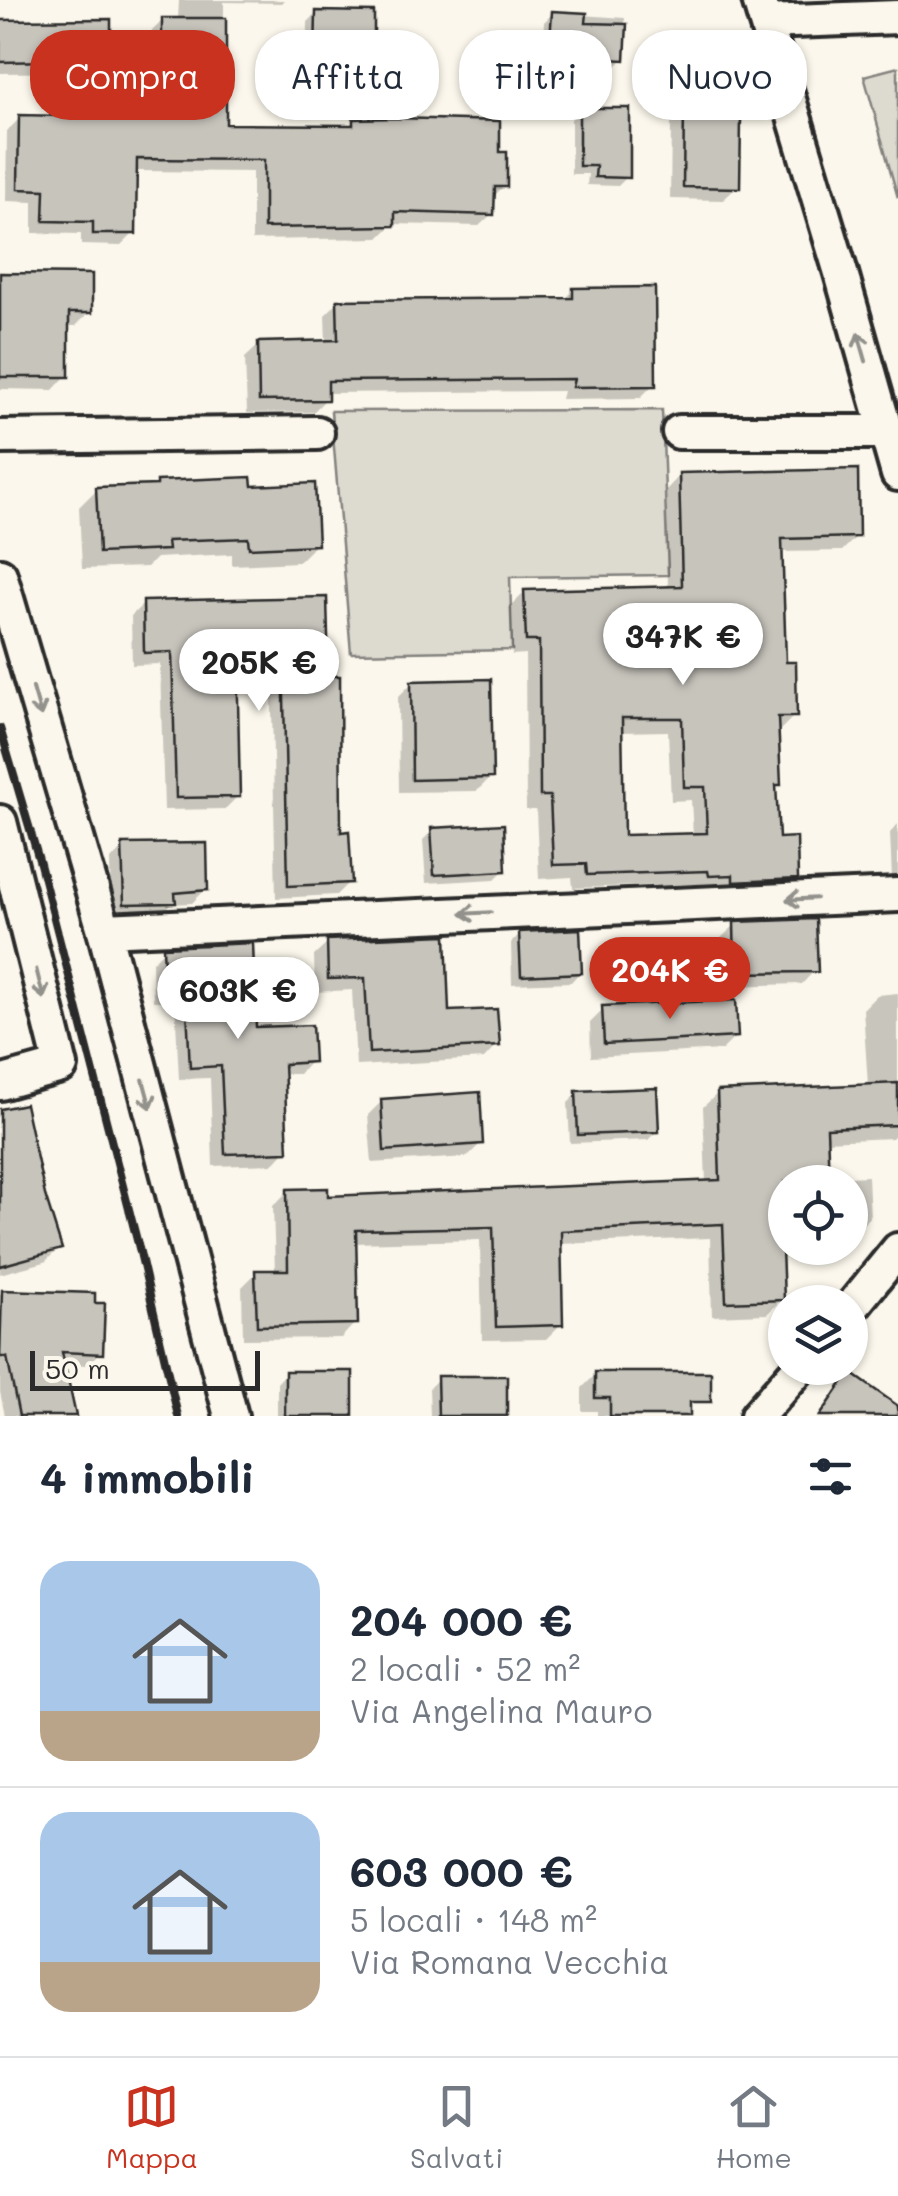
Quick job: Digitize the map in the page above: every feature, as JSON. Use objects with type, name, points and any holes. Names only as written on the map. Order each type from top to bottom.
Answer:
[{"type":"street","points":[[898,17],[762,11],[898,474]]},
{"type":"street","points":[[679,432],[886,432]]},
{"type":"street","points":[[0,437],[317,434]]},
{"type":"street","points":[[0,574],[104,930],[231,1416]]},
{"type":"street","points":[[0,822],[61,1066],[0,1083]]},
{"type":"street","points":[[104,930],[898,895]]},
{"type":"street","points":[[868,1286],[898,1250]]},
{"type":"street","points":[[757,1416],[784,1385]]},
{"type":"shaded area","points":[[898,67],[898,198],[864,76]]},
{"type":"shaded area","points":[[662,410],[668,575],[510,577],[512,650],[351,653],[331,411]]},
{"type":"building","points":[[316,11],[374,12],[374,30],[316,30]]},
{"type":"building","points":[[552,11],[587,13],[586,23],[627,24],[625,60],[612,59],[612,30],[551,30]]},
{"type":"building","points":[[162,18],[226,18],[226,30],[162,30]]},
{"type":"building","points":[[111,19],[111,30],[30,30],[30,61],[0,62],[0,20]]},
{"type":"building","points":[[612,108],[630,108],[630,178],[595,177],[596,166],[579,166],[579,120],[612,120]]},
{"type":"building","points":[[19,115],[30,115],[30,120],[226,120],[226,124],[500,121],[500,152],[507,152],[507,187],[495,187],[494,215],[395,212],[395,226],[264,228],[264,160],[137,159],[136,234],[93,234],[93,222],[44,221],[45,190],[18,189]]},
{"type":"building","points":[[684,120],[741,120],[740,188],[683,187]]},
{"type":"building","points":[[0,273],[92,274],[92,313],[69,313],[69,377],[0,377]]},
{"type":"building","points":[[655,287],[656,386],[572,387],[574,379],[328,381],[328,400],[259,401],[258,342],[338,340],[337,300],[573,298],[573,288]]},
{"type":"building","points":[[858,469],[859,537],[782,539],[786,662],[796,662],[797,717],[778,717],[781,785],[776,785],[779,838],[797,837],[798,879],[733,882],[733,875],[709,876],[708,871],[587,875],[586,864],[553,865],[550,796],[540,796],[539,641],[526,641],[524,590],[682,586],[679,473]],"holes":[[[622,718],[682,718],[684,787],[705,787],[707,833],[624,835]]]},
{"type":"building","points":[[251,477],[252,486],[315,483],[318,545],[249,548],[248,538],[167,541],[168,550],[99,553],[96,487]]},
{"type":"building","points":[[327,597],[329,676],[340,676],[341,832],[349,831],[352,883],[288,886],[283,650],[237,651],[240,797],[176,798],[172,652],[144,653],[143,601]]},
{"type":"building","points":[[491,679],[493,778],[412,780],[411,681]]},
{"type":"building","points":[[504,824],[506,871],[434,875],[431,828]]},
{"type":"building","points":[[207,843],[208,890],[175,893],[176,903],[124,904],[122,844]]},
{"type":"building","points":[[816,919],[818,972],[735,973],[734,922]]},
{"type":"building","points":[[580,929],[582,973],[521,976],[519,932]]},
{"type":"building","points":[[446,935],[449,1011],[497,1009],[500,1046],[369,1053],[365,978],[328,979],[327,940]]},
{"type":"building","points":[[253,943],[256,1027],[312,1025],[314,1062],[284,1064],[288,1152],[225,1154],[221,1066],[190,1068],[186,989],[165,990],[163,947]]},
{"type":"building","points":[[736,1000],[738,1037],[604,1044],[602,1006]]},
{"type":"building","points":[[898,1083],[898,1125],[827,1128],[828,1165],[768,1165],[768,1265],[783,1265],[783,1285],[768,1285],[768,1301],[726,1302],[723,1224],[561,1231],[563,1325],[496,1327],[493,1227],[356,1230],[358,1324],[257,1326],[255,1270],[288,1270],[287,1189],[328,1188],[328,1196],[720,1180],[717,1091]]},
{"type":"building","points":[[657,1088],[659,1132],[578,1135],[576,1091]]},
{"type":"building","points":[[480,1092],[483,1144],[384,1151],[381,1099]]},
{"type":"building","points":[[25,1104],[45,1195],[62,1249],[0,1266],[0,1109]]},
{"type":"building","points":[[2,1290],[95,1293],[95,1303],[105,1303],[103,1354],[62,1352],[76,1416],[19,1416],[7,1357],[0,1357]]},
{"type":"building","points":[[285,1371],[353,1371],[353,1416],[285,1416]]},
{"type":"building","points":[[595,1372],[711,1372],[711,1402],[690,1402],[690,1416],[610,1416],[610,1398],[595,1398]]},
{"type":"building","points":[[437,1376],[507,1376],[507,1416],[438,1416]]},
{"type":"building","points":[[841,1385],[868,1385],[898,1406],[898,1416],[820,1416]]},
{"type":"railway","points":[[0,728],[39,860],[178,1416]]}]
